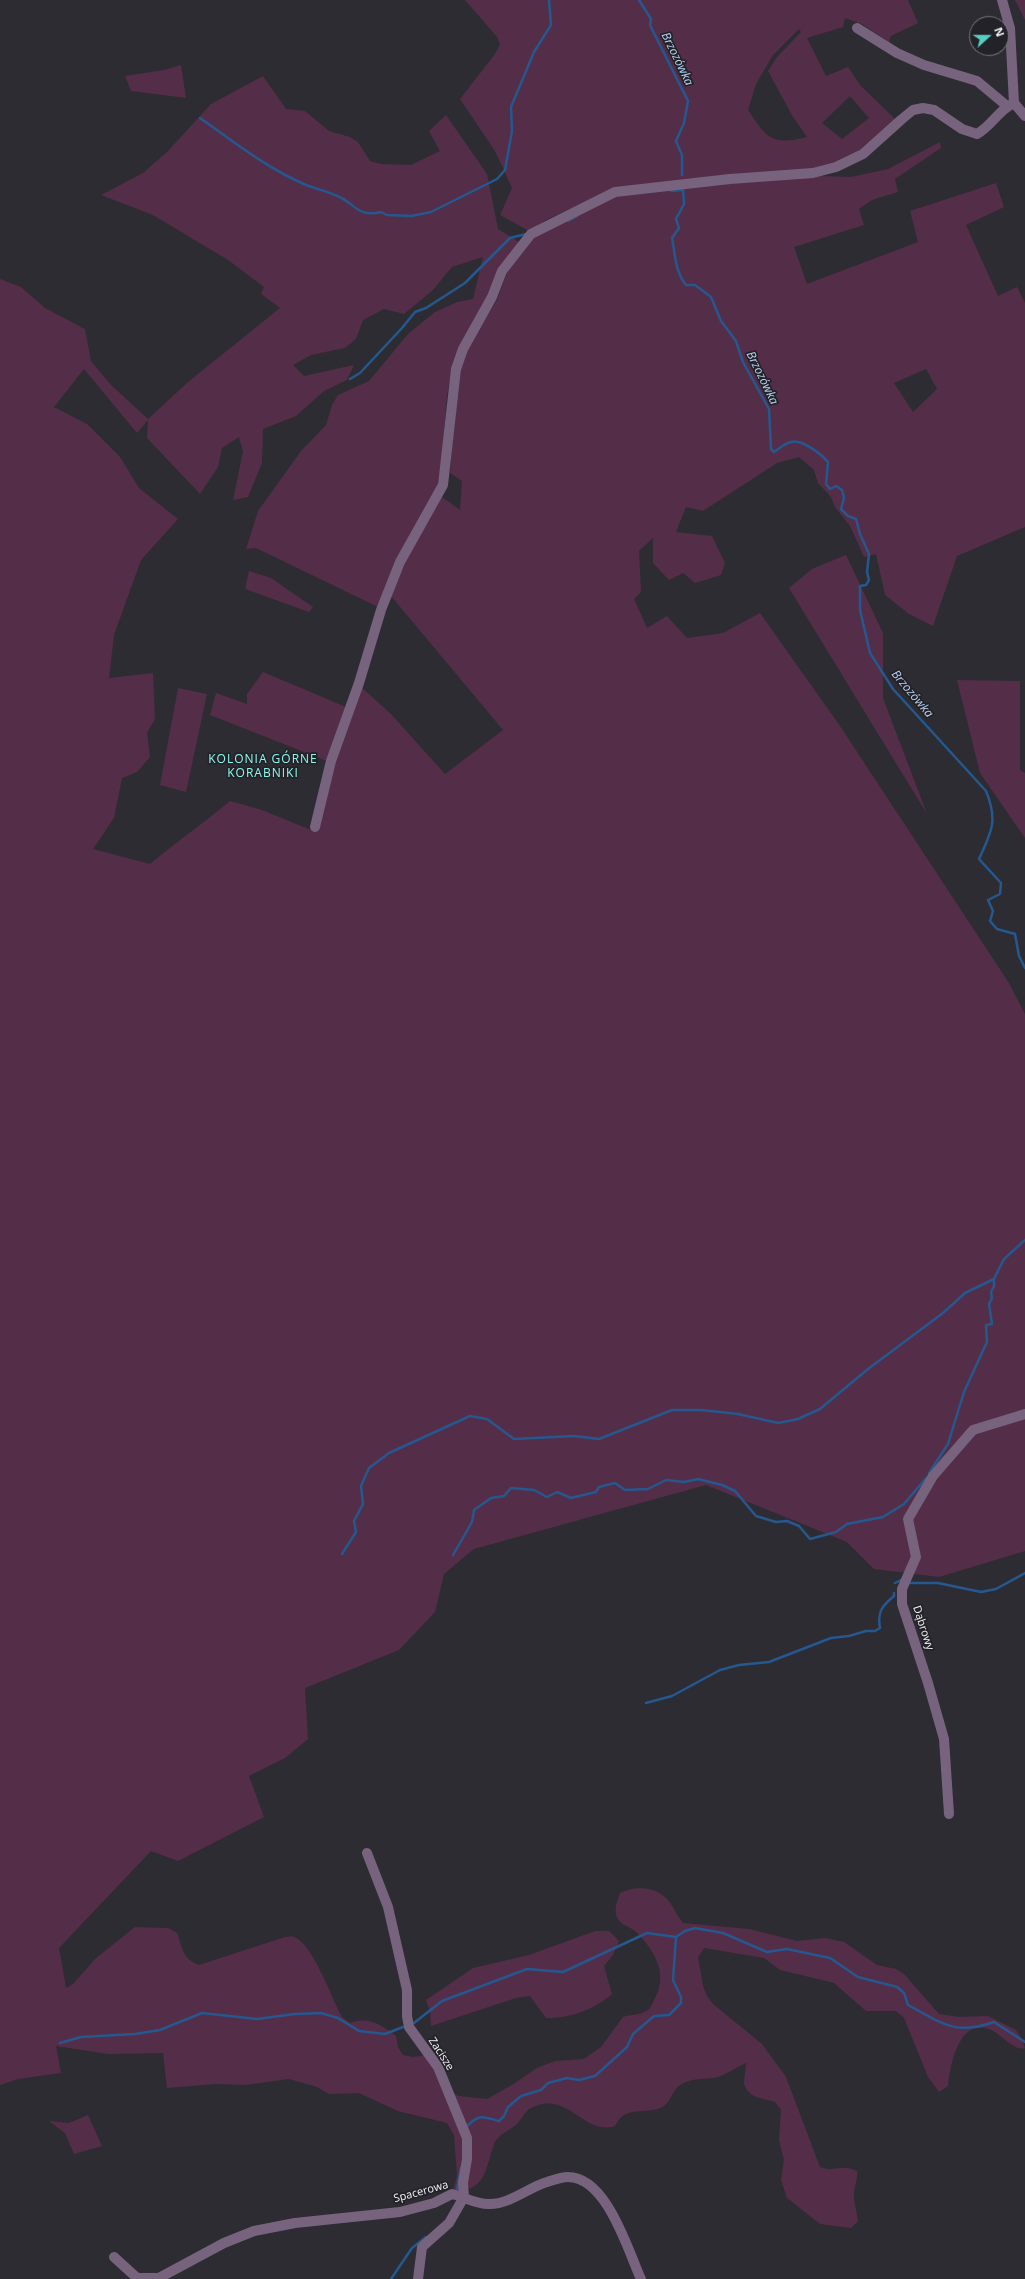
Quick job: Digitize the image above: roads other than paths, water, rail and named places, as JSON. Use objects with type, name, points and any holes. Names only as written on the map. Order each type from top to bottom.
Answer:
[{"type":"street","points":[[315,827],[330,761],[359,683],[381,610],[400,562],[443,485],[456,369],[463,349],[492,297],[502,271],[531,234],[615,192],[730,178],[813,173],[836,167],[863,154],[902,118],[913,110],[922,108],[934,110],[962,129],[977,134],[985,130],[1010,105],[1010,28],[1002,0]]},
{"type":"street","points":[[857,28],[897,53],[924,65],[977,81],[1025,116]]},
{"type":"street","name":"Dąbrowy","points":[[949,1814],[944,1740],[928,1683],[902,1604],[902,1589],[916,1557],[908,1519],[933,1476],[973,1430],[1025,1414]]},
{"type":"street","name":"Zacisze","points":[[367,1853],[388,1907],[407,1990],[407,2016],[409,2027],[438,2067],[467,2138],[467,2159],[463,2183],[464,2197]]},
{"type":"street","name":"Spacerowa","points":[[114,2257],[137,2278],[159,2278],[224,2243],[254,2231],[295,2223],[368,2214],[400,2212],[434,2203],[452,2194],[482,2204],[492,2204],[556,2179],[568,2177],[579,2180],[593,2190],[614,2216],[641,2279]]},
{"type":"street","points":[[418,2279],[422,2248],[449,2223],[464,2197]]},
{"type":"waterway","points":[[200,118],[278,171],[306,185],[342,198],[361,211],[366,213],[381,212],[387,215],[411,216],[431,212],[497,179],[505,170],[512,131],[511,107],[534,52],[551,25],[549,0]]},
{"type":"waterway","name":"Brzozówka","points":[[639,0],[651,19],[650,25],[688,101],[684,123],[676,141],[682,155],[682,175]]},
{"type":"waterway","name":"Brzozówka","points":[[683,188],[684,204],[676,219],[679,228],[672,238],[676,262],[682,280],[686,285],[695,285],[711,297],[721,321],[736,341],[743,362],[769,409],[771,449],[774,452],[791,442],[806,445],[821,455],[828,462],[826,484],[830,489],[836,486],[842,490],[844,498],[841,509],[848,516],[856,519],[860,534],[869,554],[867,572],[869,580],[866,585],[860,586],[860,610],[870,653],[893,689],[986,791],[992,810],[992,825],[979,859],[1001,883],[1000,894],[988,900],[993,911],[990,921],[997,929],[1015,934],[1019,956],[1025,968]]},
{"type":"waterway","points":[[671,191],[682,190]]},
{"type":"waterway","points":[[568,221],[577,216]]},
{"type":"waterway","points":[[350,379],[360,373],[415,312],[426,308],[465,283],[510,238],[526,234]]},
{"type":"waterway","points":[[342,1554],[356,1532],[354,1521],[363,1504],[361,1486],[369,1468],[389,1453],[470,1416],[487,1419],[514,1439],[574,1436],[599,1439],[672,1410],[701,1410],[738,1414],[778,1423],[798,1419],[820,1409],[868,1369],[943,1313],[965,1293],[994,1279],[1004,1259],[1025,1240]]},
{"type":"waterway","points":[[929,1473],[948,1444],[964,1392],[987,1342],[986,1325],[992,1324],[989,1304],[992,1298],[991,1292],[994,1286],[994,1279]]},
{"type":"waterway","points":[[453,1555],[472,1522],[474,1510],[491,1498],[504,1496],[511,1488],[534,1490],[547,1497],[557,1492],[571,1498],[596,1492],[599,1487],[615,1483],[625,1490],[648,1489],[666,1480],[684,1482],[698,1479],[722,1485],[735,1491],[756,1516],[776,1522],[787,1521],[799,1526],[810,1539],[836,1532],[847,1524],[883,1517],[904,1504],[927,1477]]},
{"type":"waterway","points":[[910,1583],[938,1583],[981,1592],[996,1589],[1025,1573]]},
{"type":"waterway","points":[[895,1583],[901,1580]]},
{"type":"waterway","points":[[646,1703],[672,1696],[720,1670],[739,1665],[769,1662],[831,1638],[849,1636],[866,1631],[875,1631],[880,1628],[879,1618],[881,1610],[894,1596],[894,1593]]},
{"type":"waterway","points":[[466,2127],[474,2120],[481,2117],[499,2121],[504,2116],[508,2107],[521,2096],[541,2090],[548,2083],[567,2078],[579,2080],[595,2076],[627,2047],[633,2034],[654,2016],[669,2015],[681,2003],[681,1997],[673,1980],[676,1937],[685,1931],[695,1928],[723,1933],[767,1952],[787,1949],[830,1958],[858,1977],[897,1987],[904,1993],[908,2005],[949,2026],[968,2028],[994,2022],[1025,2042]]},
{"type":"waterway","points":[[414,2023],[442,2001],[527,1969],[563,1972],[647,1933],[676,1937]]},
{"type":"waterway","points":[[60,2043],[81,2037],[135,2034],[160,2030],[202,2013],[257,2019],[295,2014],[321,2013],[338,2018],[359,2031],[385,2034],[403,2027]]},
{"type":"waterway","points":[[457,2189],[461,2168]]},
{"type":"waterway","points":[[391,2279],[412,2248],[426,2237]]},
{"type":"district","name":"KOLONIA GÓRNE KORABNIKI","points":[[263,767]]}]
